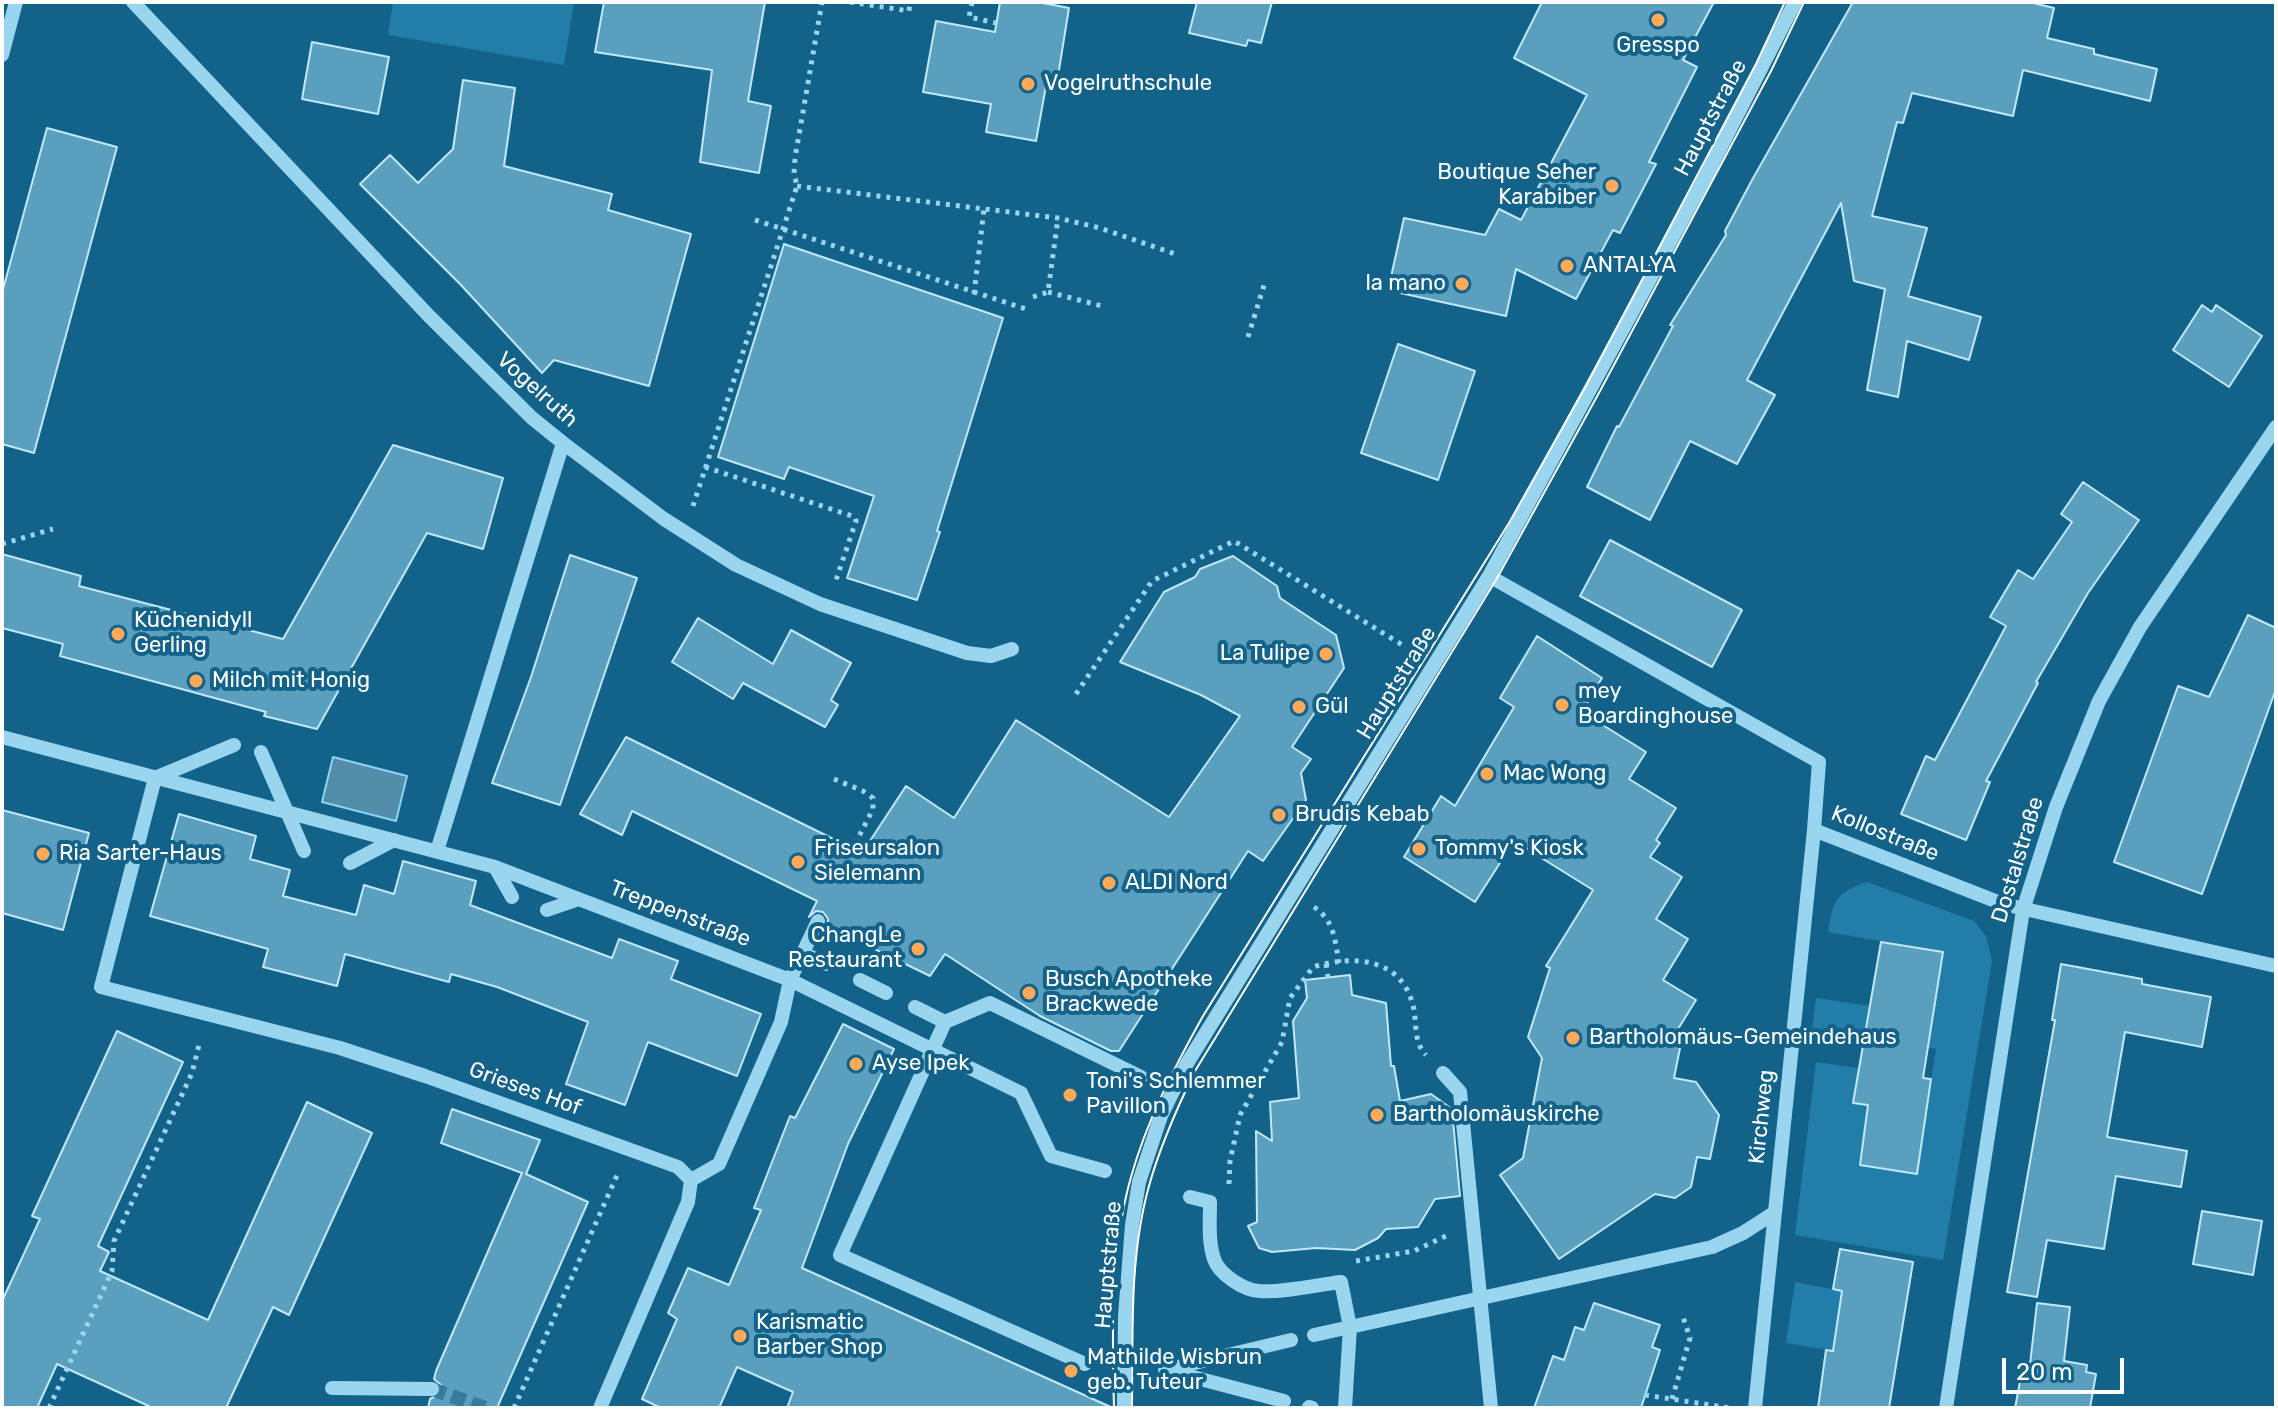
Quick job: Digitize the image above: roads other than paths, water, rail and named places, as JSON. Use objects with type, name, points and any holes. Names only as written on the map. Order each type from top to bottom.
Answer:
[{"type":"street","points":[[2,55],[16,2]]},
{"type":"street","name":"Vogelruth","points":[[133,2],[429,316],[532,418],[563,443],[684,532],[736,565],[828,607],[967,653],[991,656],[1012,649]]},
{"type":"street","name":"Hauptstraße","points":[[1124,1408],[1125,1316],[1132,1225],[1139,1182],[1161,1116],[1186,1065],[1489,576],[1694,198],[1795,2]]},
{"type":"street","name":"Dostalstraße","points":[[1946,1408],[2023,910],[2056,807],[2105,688],[2140,627],[2276,427]]},
{"type":"street","points":[[437,851],[563,443]]},
{"type":"street","name":"Kollostraße","points":[[1489,576],[1819,762],[1814,830],[1979,896],[2023,910],[2276,966]]},
{"type":"street","name":"Treppenstraße","points":[[2,737],[495,867],[790,980],[1021,1093],[1051,1156],[1105,1171]]},
{"type":"street","points":[[155,778],[234,745]]},
{"type":"street","points":[[261,752],[304,851]]},
{"type":"street","name":"Grieses Hof","points":[[155,778],[101,987],[208,1013],[382,1062],[678,1167],[691,1180]]},
{"type":"street","name":"Kirchweg","points":[[1755,1408],[1814,830]]},
{"type":"street","points":[[350,863],[394,840]]},
{"type":"street","points":[[495,867],[512,897]]},
{"type":"street","points":[[547,910],[579,899]]},
{"type":"street","points":[[600,1408],[688,1202],[691,1180],[719,1164],[781,1022],[790,980],[818,921]]},
{"type":"street","points":[[803,953],[826,964]]},
{"type":"street","points":[[860,980],[886,993]]},
{"type":"street","points":[[1085,1364],[840,1255],[945,1022],[990,1003],[1141,1077]]},
{"type":"street","points":[[915,1007],[945,1022]]},
{"type":"street","points":[[1443,1073],[1460,1092],[1491,1408]]},
{"type":"street","points":[[1190,1197],[1210,1202],[1210,1232],[1215,1261],[1229,1277],[1245,1287],[1258,1291],[1341,1282],[1350,1327],[1345,1408]]},
{"type":"street","points":[[1314,1335],[1712,1247],[1743,1233],[1774,1213]]},
{"type":"street","points":[[1284,1401],[1165,1370],[1291,1340]]},
{"type":"street","points":[[332,1388],[432,1389]]},
{"type":"tunnel","points":[[432,1389],[485,1408]]},
{"type":"tram line","points":[[1114,1408],[1113,1321],[1119,1234],[1137,1156],[1162,1095],[1203,1016],[1509,523],[1587,384],[1756,64],[1785,2]]},
{"type":"tram line","points":[[1132,1408],[1133,1296],[1138,1240],[1158,1156],[1188,1085],[1496,580],[1771,71],[1804,2]]},
{"type":"place","name":"Gresspo","points":[[1658,20]]},
{"type":"place","name":"Vogelruthschule","points":[[1028,84]]},
{"type":"place","name":"Boutique Seher Karabiber","points":[[1612,186]]},
{"type":"place","name":"ANTALYA","points":[[1567,266]]},
{"type":"place","name":"la mano","points":[[1462,284]]},
{"type":"place","name":"Küchenidyll Gerling","points":[[118,634]]},
{"type":"place","name":"La Tulipe","points":[[1326,654]]},
{"type":"place","name":"Milch mit Honig","points":[[196,681]]},
{"type":"place","name":"mey Boardinghouse","points":[[1562,705]]},
{"type":"place","name":"Gül","points":[[1299,707]]},
{"type":"place","name":"Mac Wong","points":[[1487,774]]},
{"type":"place","name":"Brudis Kebab","points":[[1279,815]]},
{"type":"place","name":"Tommy's Kiosk","points":[[1419,849]]},
{"type":"place","name":"Ria Sarter-Haus","points":[[43,854]]},
{"type":"place","name":"Friseursalon Sielemann","points":[[798,862]]},
{"type":"place","name":"ALDI Nord","points":[[1109,883]]},
{"type":"place","name":"ChangLe Restaurant","points":[[918,949]]},
{"type":"place","name":"Busch Apotheke Brackwede","points":[[1029,993]]},
{"type":"place","name":"Bartholomäus-Gemeindehaus","points":[[1573,1038]]},
{"type":"place","name":"Ayse Ipek","points":[[856,1064]]},
{"type":"place","name":"Toni's Schlemmer Pavillon","points":[[1070,1095]]},
{"type":"place","name":"Bartholomäuskirche","points":[[1377,1115]]},
{"type":"place","name":"Karismatic Barber Shop","points":[[740,1336]]},
{"type":"place","name":"Mathilde Wisbrun geb. Tuteur","points":[[1071,1371]]}]
